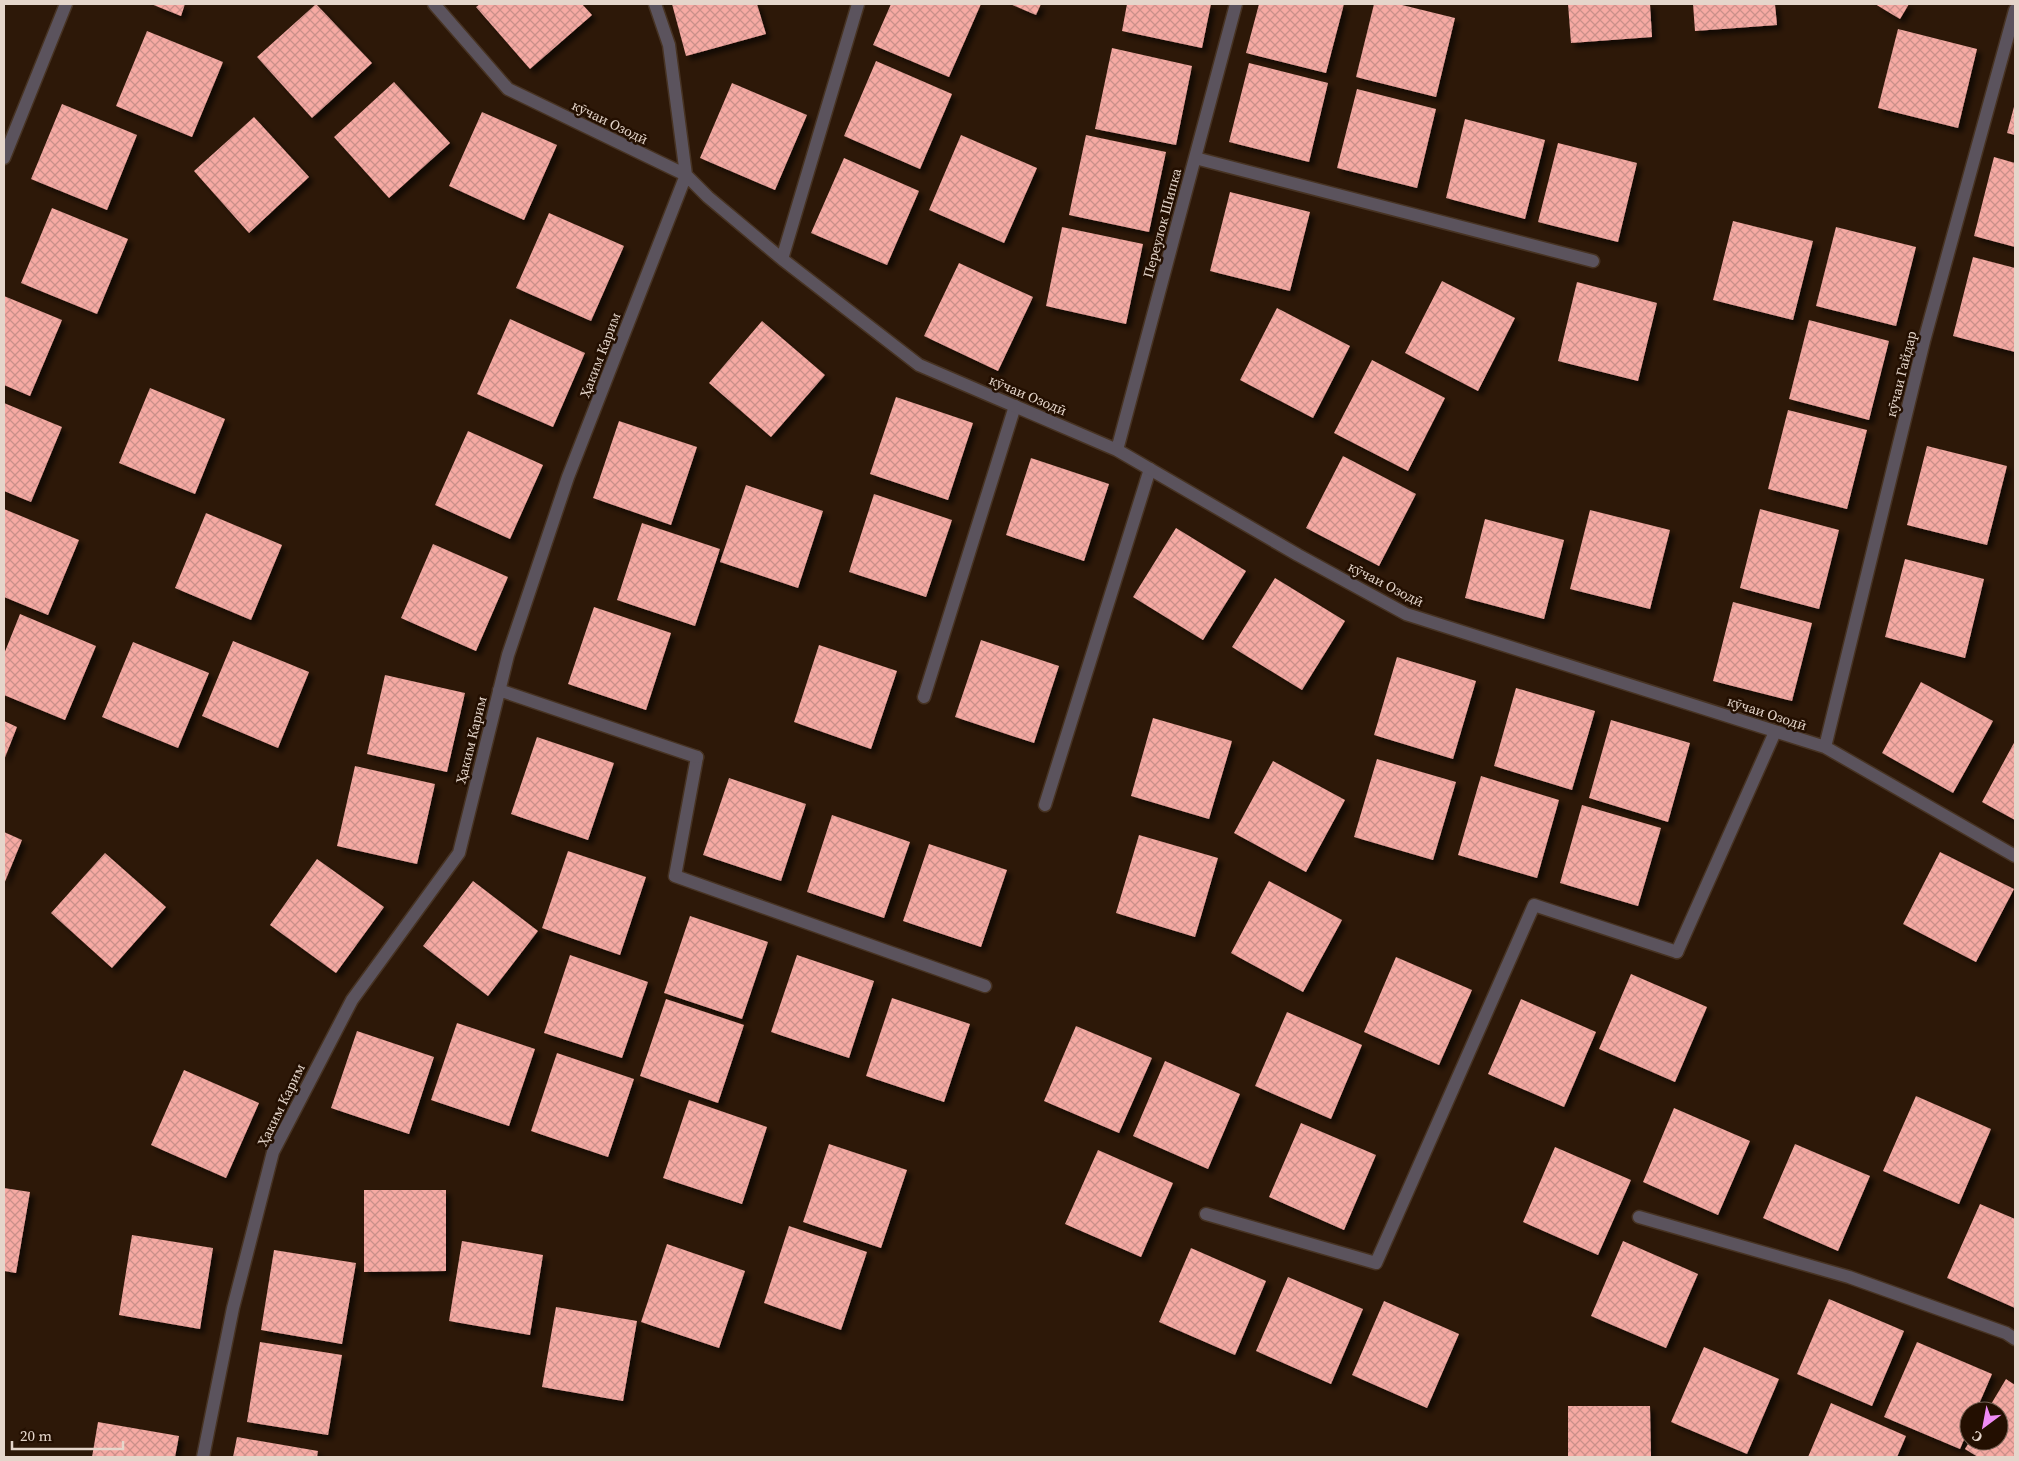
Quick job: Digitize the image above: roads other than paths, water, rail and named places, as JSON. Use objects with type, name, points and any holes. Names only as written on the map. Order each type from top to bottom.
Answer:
[{"type":"street","points":[[4,158],[66,4]]},
{"type":"street","name":"кӯчаи Озодӣ","points":[[434,4],[508,89],[686,175],[708,197],[782,259],[920,365],[1117,450],[1298,555],[1406,614],[1825,747],[2015,856]]},
{"type":"street","name":"Ҳаким Карим","points":[[203,1457],[232,1308],[273,1152],[352,1000],[459,853],[508,655],[568,477],[686,175],[669,45],[655,4]]},
{"type":"street","points":[[782,259],[858,4]]},
{"type":"street","name":"Переулок Шипка","points":[[1117,450],[1236,4]]},
{"type":"street","name":"кӯчаи Гайдар","points":[[1825,747],[1924,342],[2015,10]]},
{"type":"street","points":[[1195,158],[1593,261]]},
{"type":"street","points":[[924,697],[1015,406]]},
{"type":"street","points":[[1045,805],[1150,469]]},
{"type":"street","points":[[499,690],[697,757],[675,876],[985,986]]},
{"type":"street","points":[[1206,1214],[1376,1263],[1534,905],[1677,952],[1775,732]]},
{"type":"street","points":[[1639,1217],[1850,1276],[2006,1333],[2015,1339]]}]
